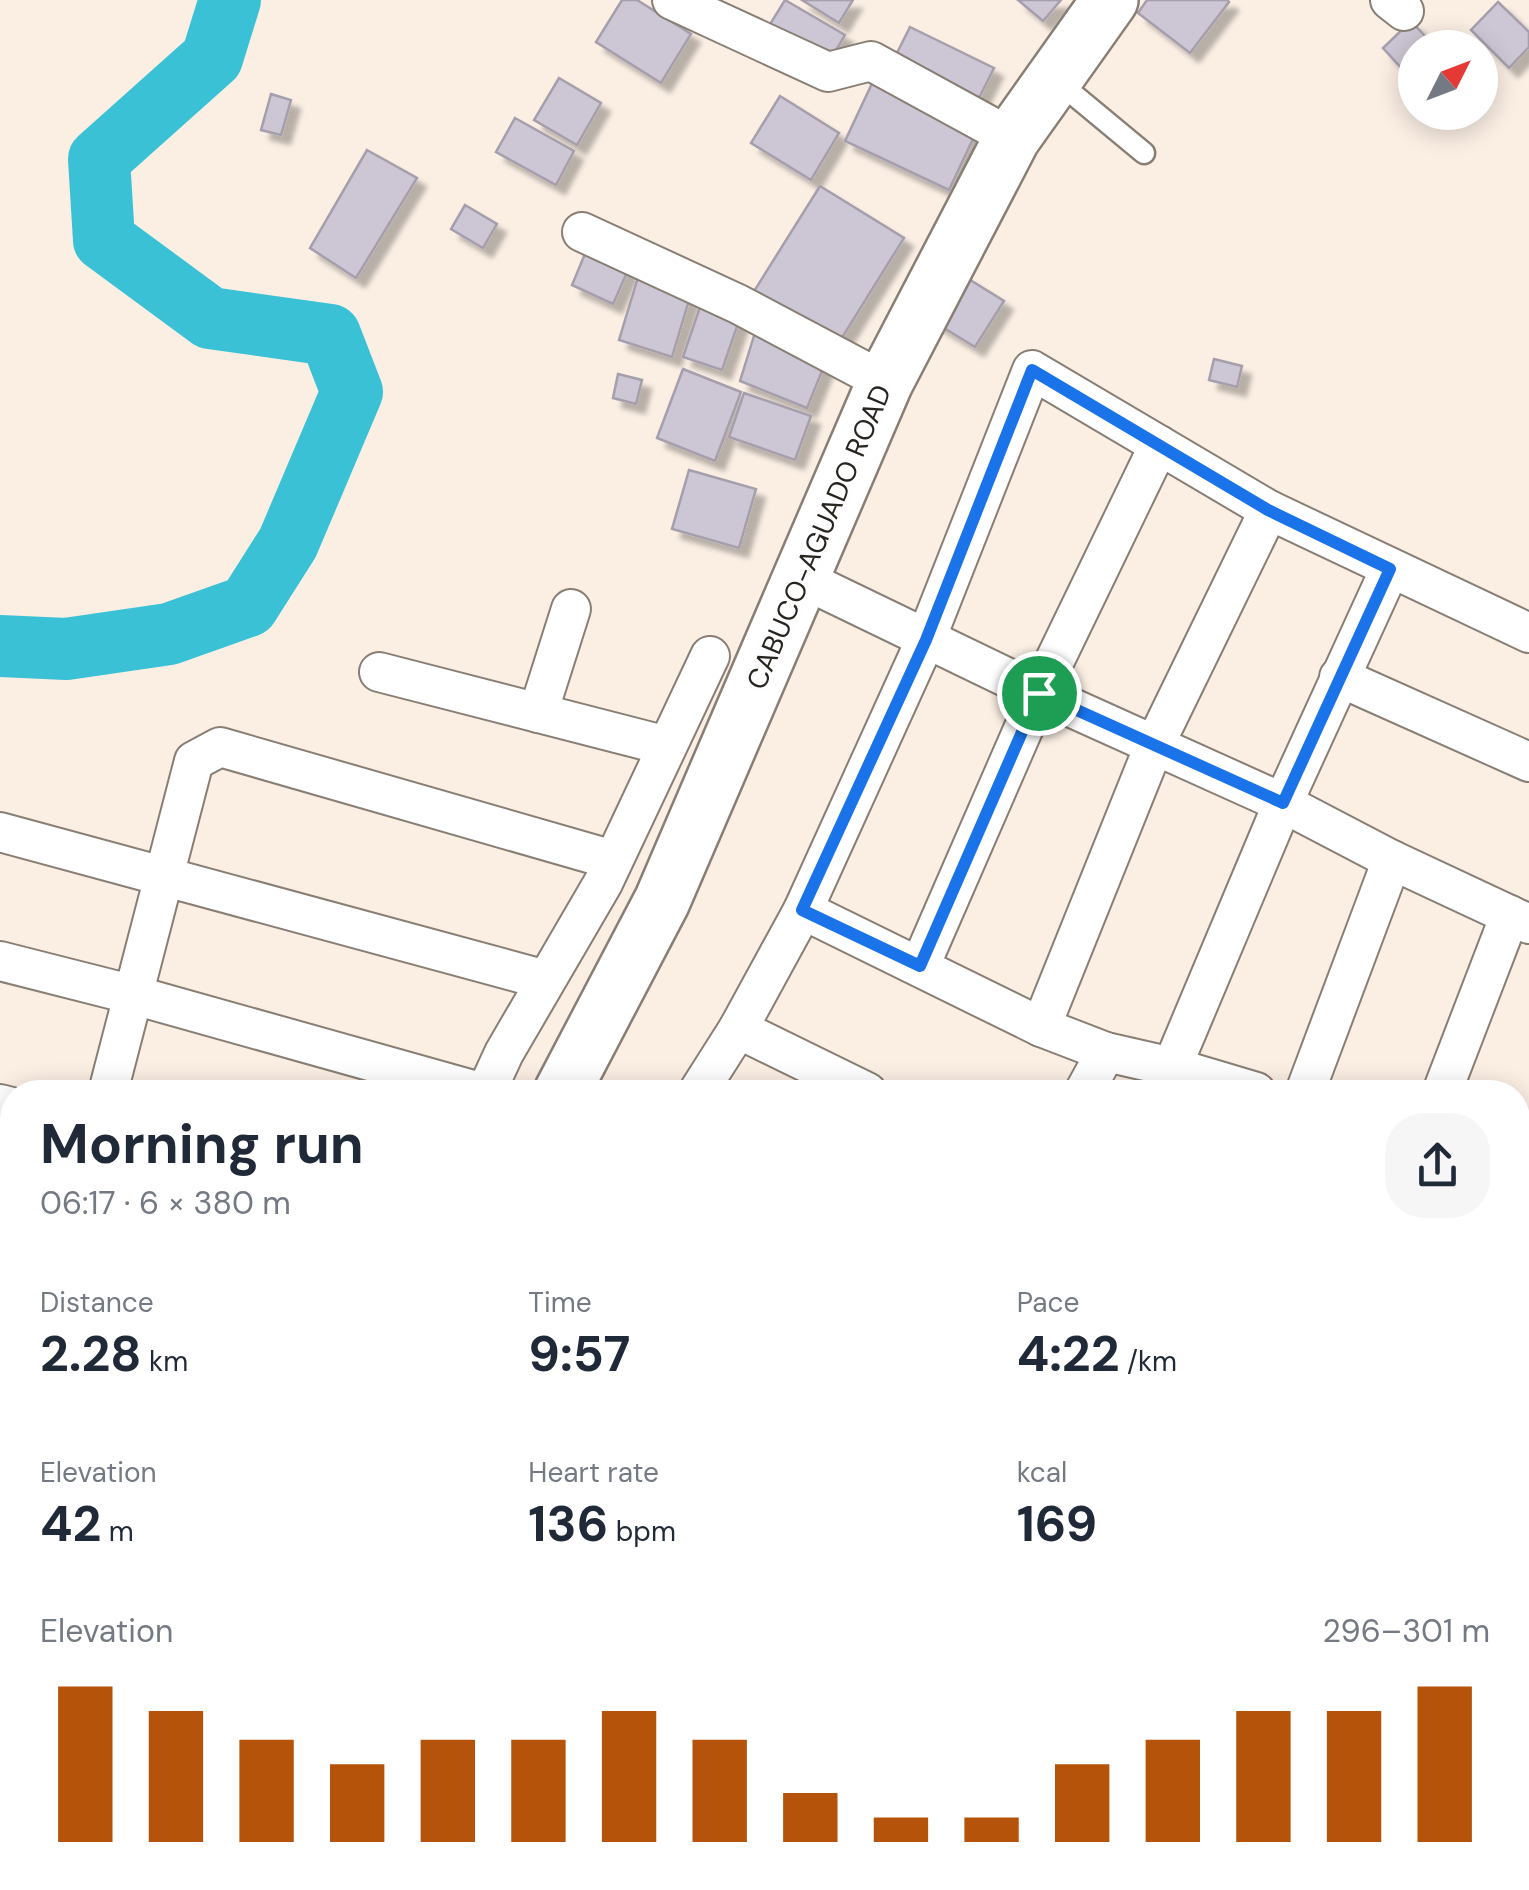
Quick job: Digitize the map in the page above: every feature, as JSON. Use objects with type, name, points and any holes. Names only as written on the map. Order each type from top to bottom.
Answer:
[{"type":"street","points":[[672,0],[828,72],[871,61],[1012,138]]},
{"type":"street","name":"CABUCO-AGUADO ROAD","points":[[568,1080],[662,901],[885,382],[1012,138],[1110,0]]},
{"type":"street","points":[[582,232],[738,304],[885,382]]},
{"type":"street","points":[[706,1080],[738,1029],[802,910],[926,640],[1032,370],[1268,510],[1529,633]]},
{"type":"street","points":[[920,966],[1039,693],[1158,445]]},
{"type":"street","points":[[1042,1027],[1154,746],[1268,510]]},
{"type":"street","points":[[1172,1067],[1283,803],[1390,569]]},
{"type":"street","points":[[801,578],[1039,693],[1283,803],[1392,860],[1519,919],[1447,1080]]},
{"type":"street","points":[[538,713],[571,609]]},
{"type":"street","points":[[489,1080],[614,860],[710,656]]},
{"type":"street","points":[[380,672],[667,746]]},
{"type":"street","points":[[1340,678],[1529,762]]},
{"type":"street","points":[[111,1080],[194,761],[220,747],[614,860]]},
{"type":"street","points":[[0,832],[546,980]]},
{"type":"street","points":[[1310,1080],[1392,860]]},
{"type":"street","points":[[802,910],[1042,1027],[1106,1052],[1216,1080]]},
{"type":"street","points":[[0,961],[440,1080]]},
{"type":"street","points":[[738,1029],[843,1080]]},
{"type":"street","points":[[1091,1080],[1106,1052]]},
{"type":"lane","points":[[1054,79],[1144,153]]},
{"type":"building","points":[[622,0],[637,0],[691,34],[661,83],[596,42]]},
{"type":"building","points":[[785,0],[845,35],[825,69],[764,34]]},
{"type":"building","points":[[802,0],[853,0],[839,23]]},
{"type":"building","points":[[1018,0],[1061,0],[1043,21]]},
{"type":"building","points":[[1147,0],[1229,2],[1190,53],[1138,13]]},
{"type":"building","points":[[1498,2],[1529,32],[1529,47],[1509,68],[1498,57],[1498,30],[1471,30]]},
{"type":"building","points":[[1411,21],[1419,30],[1402,30]]},
{"type":"building","points":[[910,27],[994,68],[977,102],[893,61]]},
{"type":"building","points":[[1398,34],[1398,64],[1383,48]]},
{"type":"building","points":[[876,75],[980,124],[949,190],[845,141]]},
{"type":"building","points":[[559,78],[601,103],[577,145],[534,120]]},
{"type":"building","points":[[271,94],[291,100],[281,135],[261,130]]},
{"type":"building","points":[[780,96],[839,133],[811,180],[751,143]]},
{"type":"building","points":[[515,118],[574,151],[556,185],[496,152]]},
{"type":"building","points":[[367,150],[417,178],[356,278],[310,248]]},
{"type":"building","points":[[820,186],[904,238],[835,349],[751,296]]},
{"type":"building","points":[[465,205],[497,224],[483,248],[451,229]]},
{"type":"building","points":[[587,249],[629,268],[613,304],[572,285]]},
{"type":"building","points":[[959,273],[1004,301],[975,347],[931,320]]},
{"type":"building","points":[[639,274],[692,290],[672,357],[619,340]]},
{"type":"building","points":[[703,298],[742,312],[722,370],[683,357]]},
{"type":"building","points":[[758,323],[824,366],[807,408],[740,381]]},
{"type":"building","points":[[1214,359],[1242,366],[1237,387],[1209,380]]},
{"type":"building","points":[[683,369],[741,392],[715,461],[657,438]]},
{"type":"building","points":[[618,374],[642,380],[636,404],[613,398]]},
{"type":"building","points":[[744,393],[811,416],[795,460],[729,437]]},
{"type":"building","points":[[689,470],[756,489],[739,548],[672,529]]},
{"type":"waterway","points":[[0,646],[66,649],[169,634],[248,606],[288,543],[352,392],[330,335],[210,318],[104,240],[99,159],[212,58],[230,0]]},
{"type":"route","points":[[1032,370],[1268,510],[1390,569],[1283,803],[1039,693],[920,966],[802,910],[926,640],[1032,370]]}]
